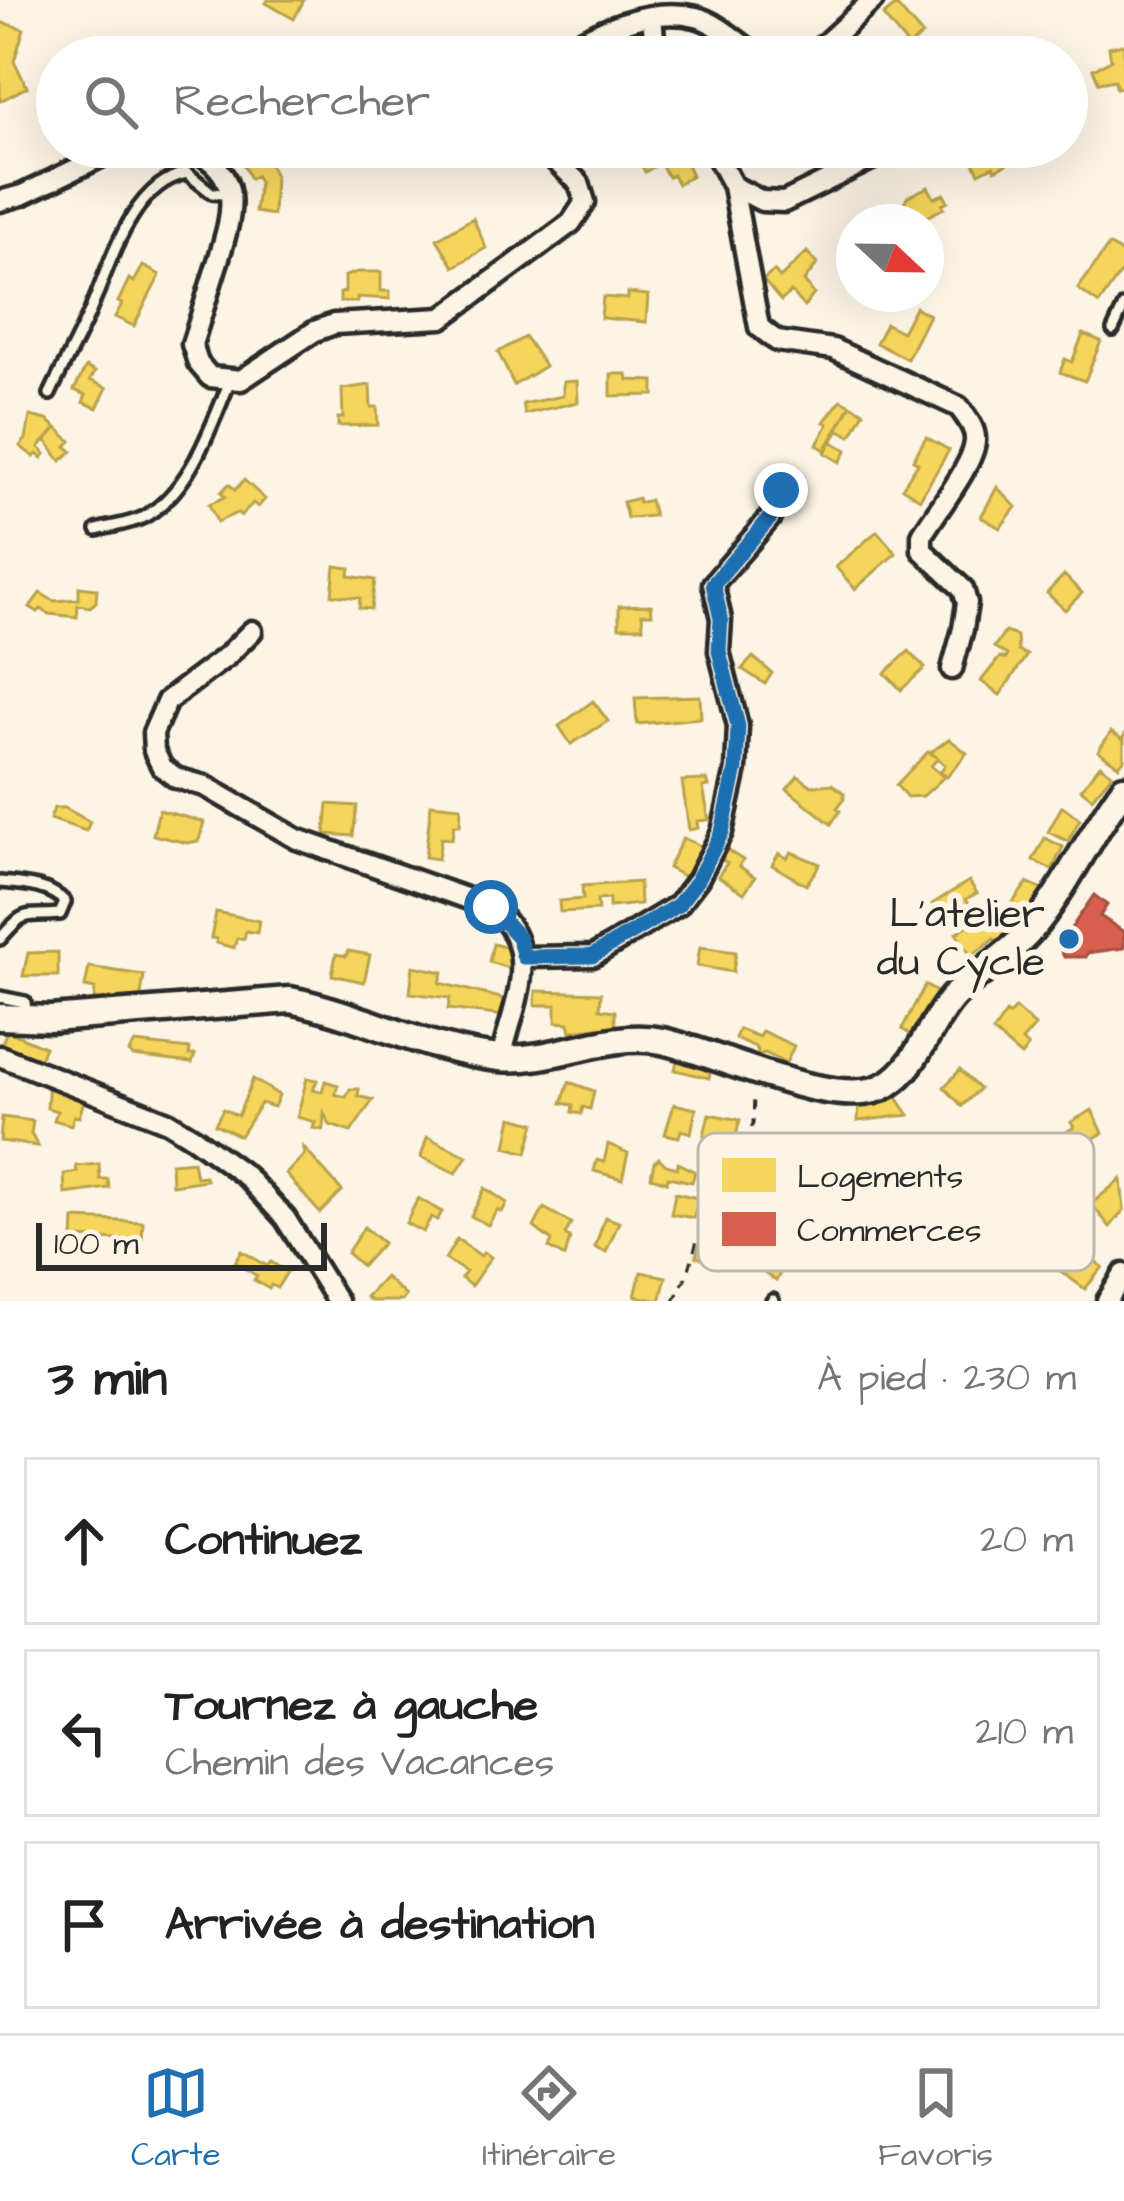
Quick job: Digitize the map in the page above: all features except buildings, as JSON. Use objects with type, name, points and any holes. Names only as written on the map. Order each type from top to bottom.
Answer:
[{"type":"main road","points":[[0,1017],[290,1000],[501,1058],[530,1058],[640,1038],[700,1051],[828,1092],[854,1095],[889,1084],[904,1070],[952,999],[1029,932],[1124,788]]},
{"type":"street","points":[[834,36],[873,0]]},
{"type":"street","points":[[652,16],[654,36]]},
{"type":"street","points":[[586,36],[652,16],[699,17],[728,36]]},
{"type":"street","points":[[0,201],[78,168]]},
{"type":"street","points":[[219,168],[233,211],[192,344],[198,363],[210,377],[241,380],[315,331],[334,324],[442,318],[571,223],[585,202],[580,183],[564,168]]},
{"type":"street","points":[[723,168],[733,186],[760,327],[777,341],[833,349],[875,368],[958,407],[971,424],[976,439],[972,454],[922,535],[922,550],[963,589],[967,603],[952,669]]},
{"type":"street","points":[[733,186],[762,201],[784,202],[853,168]]},
{"type":"street","points":[[524,957],[592,956],[678,905],[698,879],[722,832],[736,769],[738,726],[719,651],[721,619],[713,584],[770,518],[781,490]]},
{"type":"street","points":[[252,631],[167,701],[153,733],[154,751],[162,767],[297,839],[491,907],[518,937],[524,957],[501,1058]]},
{"type":"street","points":[[0,1056],[168,1122],[194,1138],[246,1176],[285,1219],[337,1301]]},
{"type":"street","points":[[1107,1301],[1124,1274]]},
{"type":"lane","points":[[50,394],[90,312],[117,239],[169,177],[187,173],[212,193],[231,195]]},
{"type":"lane","points":[[1113,330],[1124,306]]},
{"type":"lane","points":[[97,530],[141,519],[166,500],[212,427],[231,379]]},
{"type":"lane","points":[[0,882],[29,884],[65,902],[60,914],[28,913],[19,918],[0,939]]},
{"type":"lane","points":[[0,997],[26,1001],[26,1018]]},
{"type":"path","points":[[748,1133],[753,1124],[754,1092]]},
{"type":"path","points":[[674,1301],[698,1238]]},
{"type":"place","name":"L’atelier du Cycle","points":[[1069,939]]},
{"type":"route","points":[[491,907],[518,937],[524,957],[592,956],[678,905],[698,879],[722,832],[736,769],[738,726],[719,651],[721,619],[713,584],[770,518],[781,490]]}]
